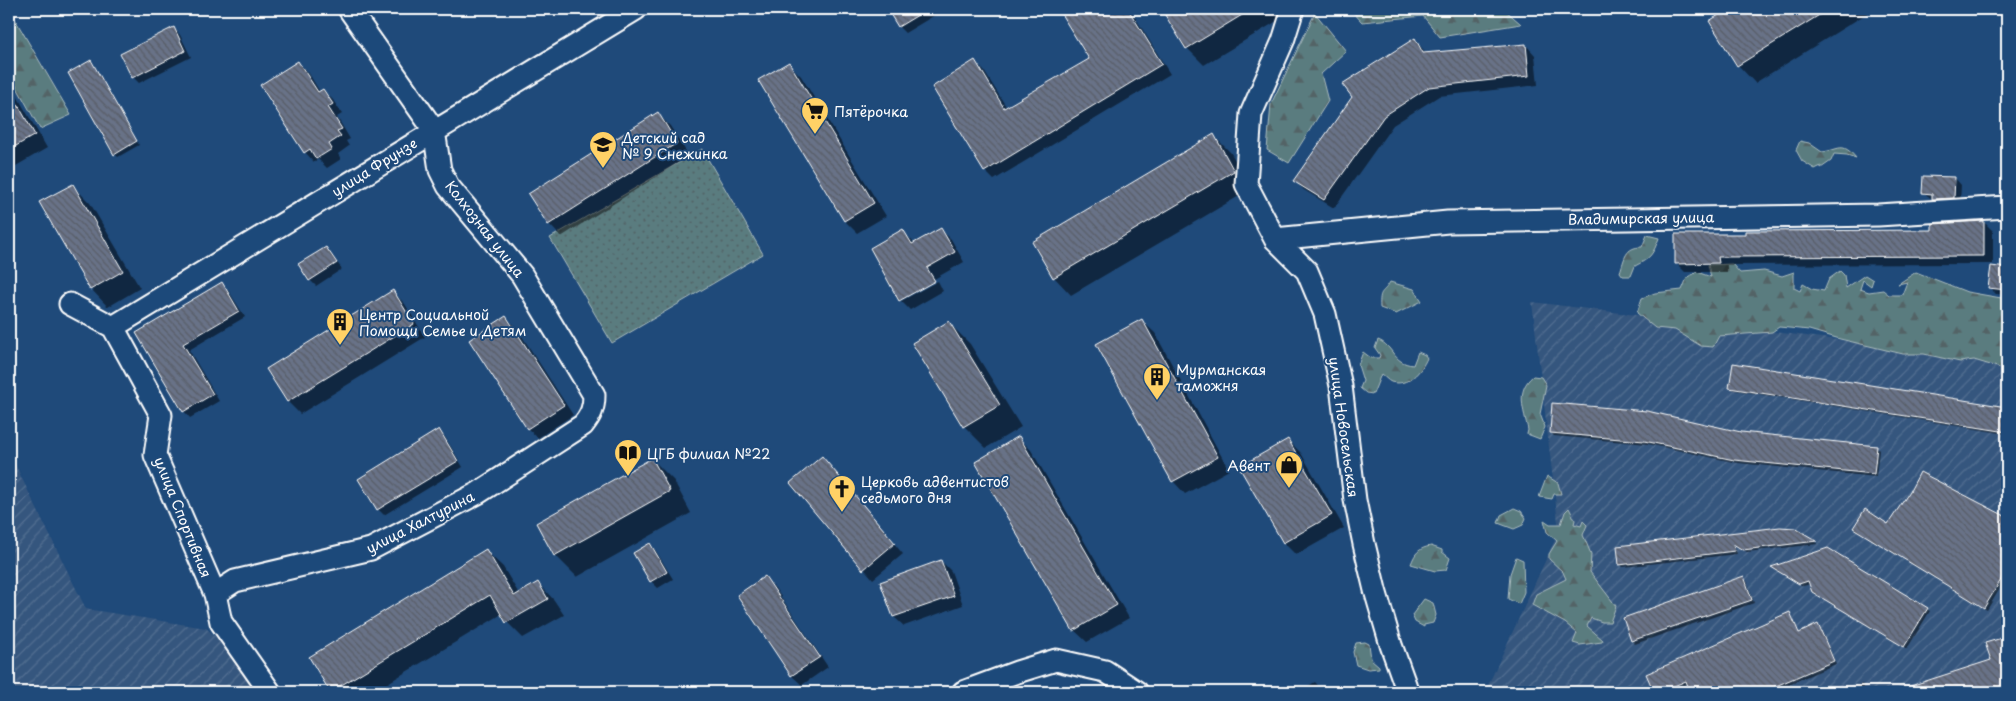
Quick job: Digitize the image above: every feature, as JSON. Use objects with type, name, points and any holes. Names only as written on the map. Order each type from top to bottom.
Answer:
[{"type":"street","name":"Колхозная улица","points":[[349,9],[434,130],[440,170],[448,186],[522,275],[594,395],[594,407],[590,417],[583,425]]},
{"type":"street","name":"улица Фрунзе","points":[[113,327],[434,130],[636,9]]},
{"type":"street","name":"улица Новосельская","points":[[1293,9],[1283,41],[1251,114],[1246,184],[1275,240],[1307,271],[1325,314],[1341,386],[1355,500],[1375,590],[1406,692]]},
{"type":"street","name":"Владимирская улица","points":[[1275,240],[1448,222],[1878,215],[2007,207]]},
{"type":"street","points":[[70,304],[113,327]]},
{"type":"street","name":"улица Спортивная","points":[[113,327],[161,415],[155,455],[215,594],[221,622],[270,692]]},
{"type":"street","name":"улица Халтурина","points":[[215,594],[235,581],[371,549],[478,493],[583,425]]},
{"type":"street","points":[[962,692],[1056,660],[1106,671],[1137,692]]},
{"type":"shaded area","points":[[1532,302],[2007,361],[2007,692],[1485,692],[1559,531]]},
{"type":"shaded area","points":[[9,452],[86,609],[206,628],[278,692],[9,692]]},
{"type":"green space","points":[[9,9],[71,115],[40,129],[9,73]]},
{"type":"green space","points":[[1350,9],[1504,9],[1521,24],[1440,37],[1423,16],[1362,22]]},
{"type":"green space","points":[[1315,13],[1346,51],[1321,74],[1328,101],[1289,163],[1267,150],[1271,104]]},
{"type":"green space","points":[[1800,141],[1809,143],[1822,152],[1844,148],[1856,158],[1834,154],[1831,161],[1821,168],[1821,166],[1815,169],[1802,161],[1796,150]]},
{"type":"green space","points":[[702,149],[763,254],[612,343],[550,238]]},
{"type":"green space","points":[[1647,235],[1659,238],[1653,252],[1648,258],[1635,266],[1631,276],[1623,276],[1620,272],[1626,254],[1632,249],[1642,247]]},
{"type":"green space","points":[[1732,264],[1740,273],[1764,271],[1782,276],[1794,272],[1794,288],[1800,291],[1803,284],[1812,289],[1824,291],[1829,279],[1840,271],[1844,275],[1846,288],[1865,275],[1873,280],[1871,286],[1863,280],[1860,289],[1869,292],[1883,290],[1889,295],[1902,295],[1907,282],[1898,284],[1916,272],[1967,292],[2007,299],[2007,370],[1974,360],[1960,362],[1924,354],[1903,354],[1809,330],[1779,327],[1772,332],[1719,336],[1713,347],[1701,346],[1675,330],[1655,328],[1637,313],[1642,298],[1655,293],[1682,290],[1687,278],[1697,272],[1711,277],[1708,265]]},
{"type":"green space","points":[[1390,282],[1414,289],[1422,301],[1396,314],[1380,308],[1381,294]]},
{"type":"green space","points":[[1378,340],[1406,364],[1413,365],[1418,352],[1427,358],[1417,373],[1408,380],[1397,383],[1391,382],[1381,374],[1373,394],[1366,393],[1360,388],[1363,381],[1358,365],[1363,352],[1371,358],[1379,358],[1380,355],[1375,348]]},
{"type":"green space","points":[[1533,376],[1541,377],[1546,385],[1540,414],[1545,427],[1540,439],[1527,434],[1528,430],[1522,401],[1524,388]]},
{"type":"green space","points":[[1547,476],[1558,483],[1561,494],[1554,494],[1552,499],[1539,497]]},
{"type":"green space","points":[[1514,508],[1521,511],[1526,518],[1523,525],[1514,529],[1498,523],[1501,515]]},
{"type":"green space","points":[[1569,508],[1575,520],[1574,524],[1581,526],[1583,521],[1587,525],[1583,535],[1591,554],[1590,572],[1616,606],[1610,622],[1602,622],[1591,618],[1587,626],[1603,640],[1602,642],[1580,645],[1573,643],[1577,633],[1565,623],[1532,605],[1536,594],[1566,579],[1563,572],[1549,559],[1549,554],[1557,541],[1547,532],[1544,520],[1550,524],[1561,524],[1565,512]]},
{"type":"green space","points":[[1431,546],[1442,550],[1450,558],[1446,570],[1435,571],[1411,564],[1418,552],[1423,548]]},
{"type":"green space","points":[[1516,557],[1523,560],[1524,592],[1519,604],[1508,599],[1510,574]]},
{"type":"green space","points":[[1424,599],[1433,603],[1436,615],[1433,623],[1424,625],[1424,627],[1415,622],[1412,615]]},
{"type":"green space","points":[[1365,642],[1369,644],[1371,659],[1379,668],[1368,669],[1356,665],[1353,652],[1356,643]]},
{"type":"building","points":[[887,9],[928,9],[898,27]]},
{"type":"building","points":[[1058,9],[1128,9],[1162,64],[984,172],[932,87],[975,60],[1004,108],[1089,59]]},
{"type":"building","points":[[1176,9],[1252,9],[1186,49],[1165,15]]},
{"type":"building","points":[[1729,9],[1829,9],[1737,66],[1709,21]]},
{"type":"building","points":[[174,27],[185,51],[132,78],[120,54]]},
{"type":"building","points":[[1415,38],[1423,53],[1526,44],[1529,76],[1429,87],[1384,116],[1324,200],[1293,181],[1352,97],[1342,84]]},
{"type":"building","points":[[91,60],[137,141],[114,155],[68,73]]},
{"type":"building","points":[[298,61],[318,92],[323,89],[333,104],[328,107],[342,129],[337,131],[341,136],[329,144],[332,149],[316,159],[310,149],[304,153],[260,85]]},
{"type":"building","points":[[789,62],[874,203],[844,221],[758,80]]},
{"type":"building","points":[[9,89],[35,135],[9,150]]},
{"type":"building","name":"Детский сад № 9 Снежинка","points":[[658,112],[677,143],[548,225],[528,194]]},
{"type":"building","points":[[1214,134],[1234,171],[1053,278],[1032,242]]},
{"type":"building","points":[[1923,176],[1955,177],[1954,198],[1932,199],[1932,194],[1922,193]]},
{"type":"building","points":[[73,184],[123,271],[90,290],[39,202]]},
{"type":"building","points":[[1984,221],[1984,256],[1718,257],[1719,263],[1675,264],[1675,234],[1745,234],[1745,231],[1932,230],[1932,224]]},
{"type":"building","points":[[941,228],[955,252],[927,268],[935,281],[899,301],[870,248],[903,229],[912,244]]},
{"type":"building","points":[[326,247],[337,263],[309,281],[298,264]]},
{"type":"building","points":[[1991,266],[2007,268],[2007,290],[1988,288]]},
{"type":"building","points":[[222,282],[239,311],[183,344],[213,394],[183,412],[136,333]]},
{"type":"building","name":"Центр Социальной Помощи Семье и Детям","points":[[393,290],[414,324],[287,402],[266,369]]},
{"type":"building","points":[[506,316],[564,405],[527,429],[469,340]]},
{"type":"building","name":"Мурманская таможня","points":[[1142,319],[1218,457],[1172,482],[1096,344]]},
{"type":"building","points":[[949,321],[1000,405],[963,427],[912,343]]},
{"type":"building","points":[[1733,363],[2007,407],[2007,432],[1729,388]]},
{"type":"building","points":[[1552,403],[1647,411],[1741,432],[1877,446],[1874,474],[1734,460],[1644,441],[1550,433]]},
{"type":"building","points":[[439,429],[458,461],[377,510],[358,479]]},
{"type":"building","points":[[1019,436],[1117,605],[1073,631],[975,462]]},
{"type":"building","points":[[1288,439],[1332,515],[1283,543],[1239,467]]},
{"type":"building","name":"Церковь адвентистов седьмого дня","points":[[822,456],[895,543],[863,570],[790,483]]},
{"type":"building","points":[[652,458],[670,491],[554,556],[536,523]]},
{"type":"building","points":[[1920,472],[2007,517],[2007,570],[1984,608],[1853,528],[1865,509],[1888,524]]},
{"type":"building","points":[[1780,527],[1795,528],[1817,541],[1743,550],[1733,544],[1735,551],[1619,565],[1617,546]]},
{"type":"building","points":[[650,543],[667,572],[650,582],[633,553]]},
{"type":"building","points":[[1828,548],[1928,608],[1904,647],[1812,592],[1808,581],[1799,584],[1771,567]]},
{"type":"building","points":[[486,549],[514,596],[538,582],[548,599],[506,623],[490,595],[330,692],[309,657]]},
{"type":"building","points":[[941,560],[954,596],[893,617],[880,582]]},
{"type":"building","points":[[765,576],[820,657],[791,676],[737,595]]},
{"type":"building","points":[[1744,576],[1752,600],[1631,641],[1623,618]]},
{"type":"building","points":[[1790,612],[1799,633],[1818,624],[1834,661],[1762,692],[1690,692],[1686,681],[1660,692],[1654,692],[1646,674]]},
{"type":"building","points":[[2002,638],[2007,654],[2007,692],[1902,692],[1901,689],[1991,660],[1985,643]]},
{"type":"place","name":"Пятёрочка","points":[[815,135]]},
{"type":"place","name":"Детский сад № 9 Снежинка","points":[[603,169]]},
{"type":"place","name":"Центр Социальной Помощи Семье и Детям","points":[[340,346]]},
{"type":"place","name":"Мурманская таможня","points":[[1157,401]]},
{"type":"place","name":"ЦГБ филиал №22","points":[[628,477]]},
{"type":"place","name":"Авент","points":[[1289,489]]},
{"type":"place","name":"Церковь адвентистов седьмого дня","points":[[842,513]]}]
